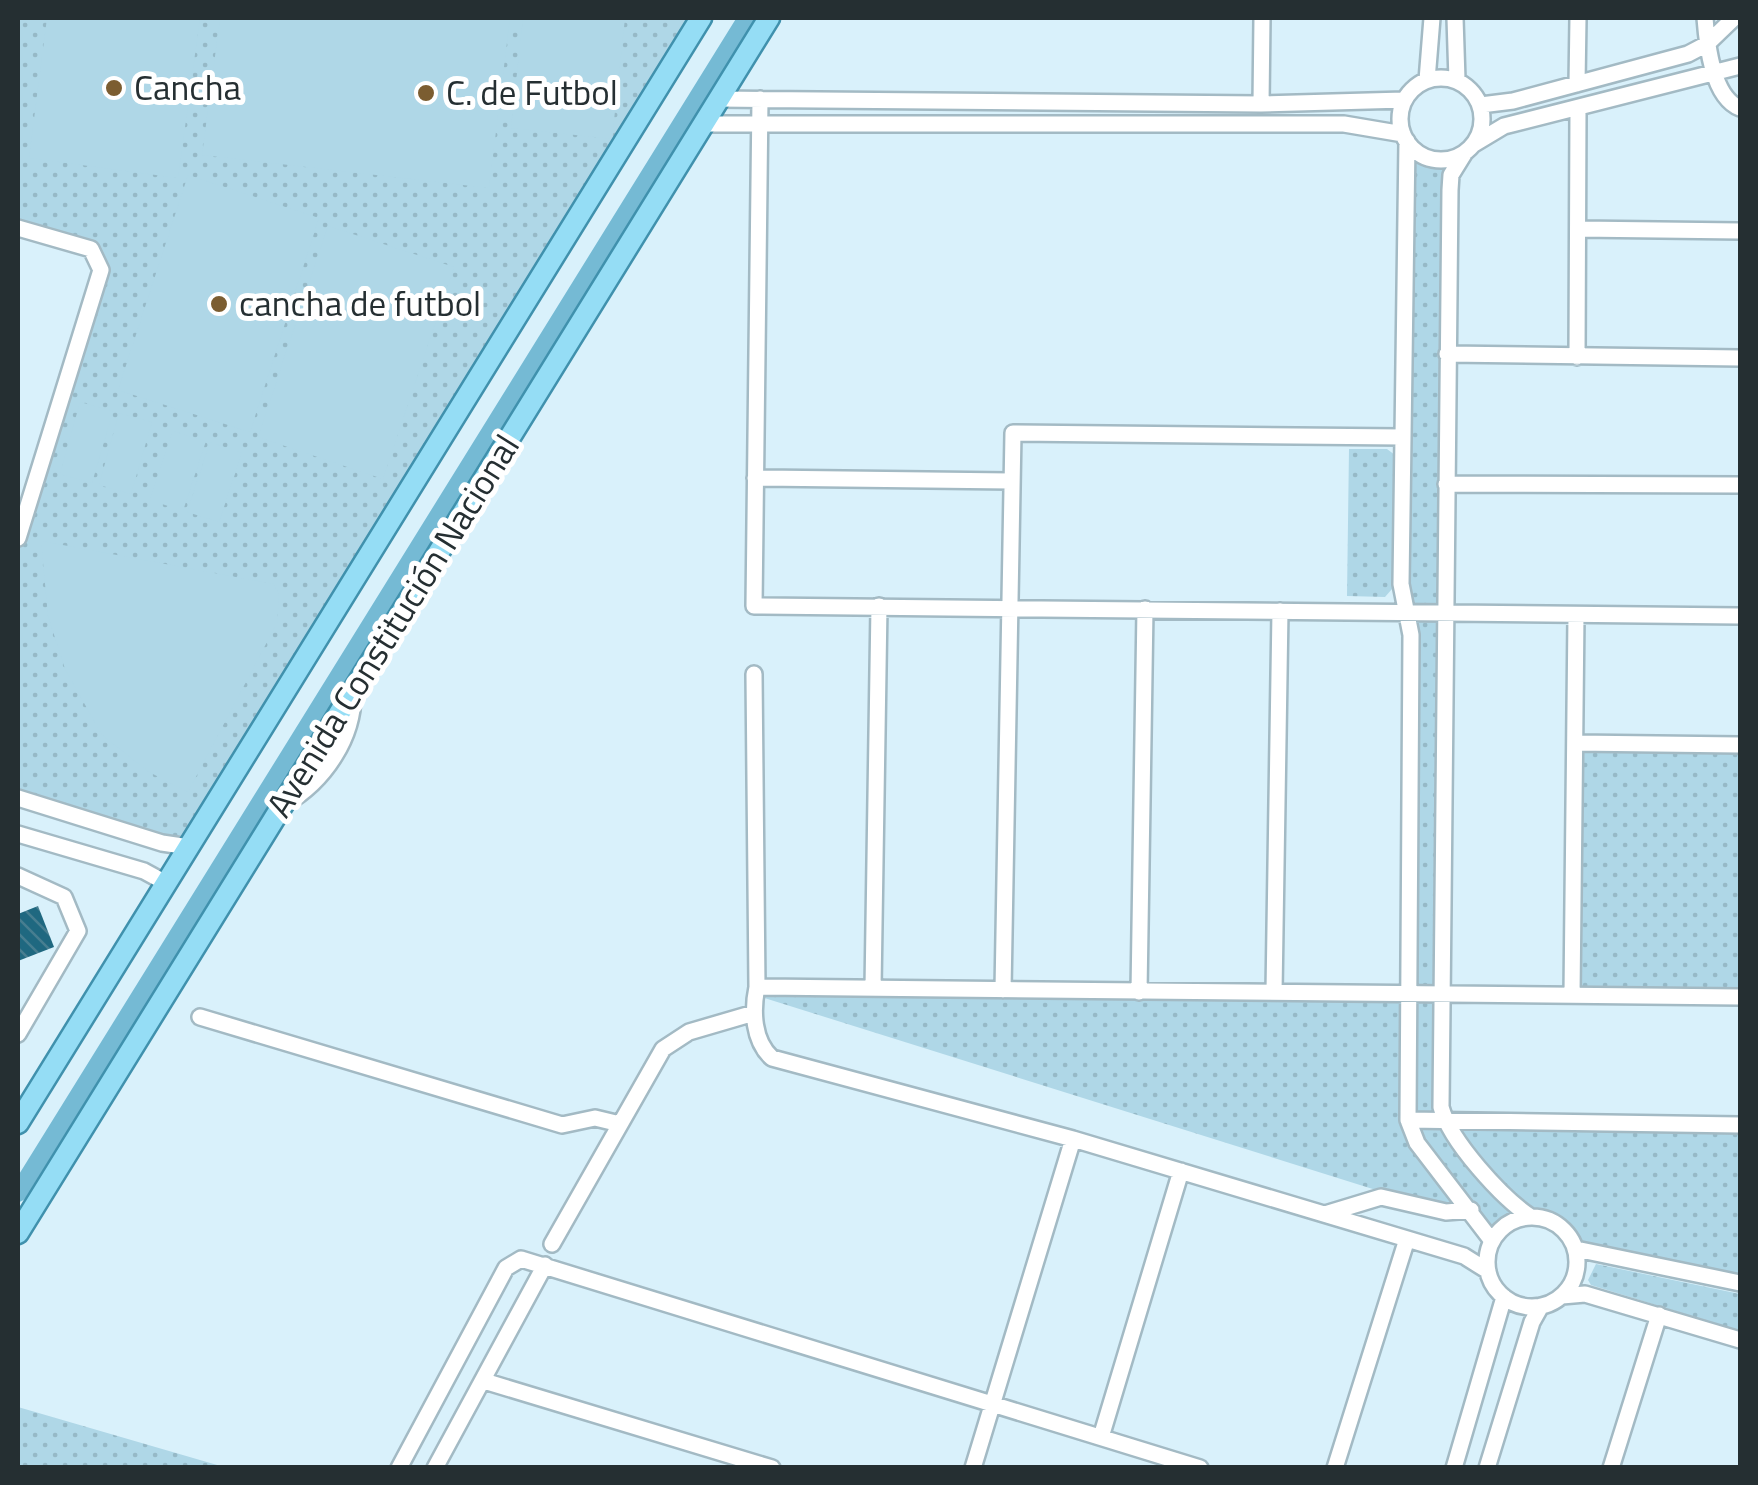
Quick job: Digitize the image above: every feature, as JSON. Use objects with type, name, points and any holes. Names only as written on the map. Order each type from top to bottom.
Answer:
[{"type":"main road","name":"Avenida Constitución Nacional","points":[[18,1124],[24,1101],[166,883],[701,18]]},
{"type":"main road","name":"Avenida Constitución Nacional","points":[[18,1234],[769,18]]},
{"type":"street","points":[[1261,104],[1262,18]]},
{"type":"street","points":[[1427,80],[1432,18]]},
{"type":"street","points":[[1455,18],[1457,80],[1481,104],[1483,118],[1451,175],[1450,190],[1441,994],[1444,1119],[1508,1200],[1531,1217],[1559,1226],[1576,1249],[1576,1275],[1562,1296]]},
{"type":"street","points":[[1577,84],[1578,18]]},
{"type":"street","points":[[1705,18],[1715,73],[1730,103],[1740,108]]},
{"type":"street","points":[[1481,104],[1577,84],[1688,54],[1707,44],[1734,18]]},
{"type":"street","points":[[704,124],[1344,124],[1405,138],[1415,151],[1438,160],[1469,149],[1504,126],[1740,66]]},
{"type":"street","points":[[719,99],[1261,104],[1404,100],[1427,80],[1457,80]]},
{"type":"street","points":[[760,99],[754,606],[1740,616]]},
{"type":"street","points":[[1404,100],[1401,584],[1412,635],[1408,1120],[1417,1143],[1492,1241]]},
{"type":"street","points":[[1021,122],[1022,101]]},
{"type":"street","points":[[1577,356],[1578,110]]},
{"type":"street","points":[[18,228],[91,249],[101,263],[25,485],[18,538]]},
{"type":"street","points":[[1579,229],[1740,231]]},
{"type":"street","points":[[1448,354],[1740,358]]},
{"type":"street","points":[[1002,990],[1006,608],[1013,433],[1402,437]]},
{"type":"street","points":[[755,478],[1010,481]]},
{"type":"street","points":[[1446,484],[1740,486]]},
{"type":"street","points":[[872,988],[879,606]]},
{"type":"street","points":[[1139,992],[1145,609]]},
{"type":"street","points":[[1274,992],[1280,611]]},
{"type":"street","points":[[1572,995],[1576,616]]},
{"type":"street","points":[[754,674],[754,1014],[762,1049],[772,1058],[1073,1139],[1464,1256],[1488,1271],[1504,1297],[1515,1304],[1541,1306],[1562,1296],[1585,1294],[1740,1340]]},
{"type":"street","points":[[1575,742],[1740,744]]},
{"type":"street","points":[[18,798],[162,843],[189,846]]},
{"type":"street","points":[[18,834],[144,870],[166,883]]},
{"type":"street","points":[[18,876],[64,898],[78,930],[18,1034]]},
{"type":"street","points":[[757,987],[1740,996]]},
{"type":"street","points":[[552,1244],[662,1049],[689,1032],[754,1014]]},
{"type":"street","points":[[200,1017],[562,1126],[595,1118],[620,1124]]},
{"type":"street","points":[[1408,1120],[1740,1125]]},
{"type":"street","points":[[974,1468],[1073,1139]]},
{"type":"street","points":[[1101,1437],[1181,1171]]},
{"type":"street","points":[[1324,1214],[1381,1197],[1446,1212],[1471,1210]]},
{"type":"street","points":[[1488,1271],[1492,1241],[1507,1224],[1531,1217]]},
{"type":"street","points":[[1335,1468],[1407,1238]]},
{"type":"street","points":[[1576,1249],[1740,1284]]},
{"type":"street","points":[[399,1468],[506,1268],[520,1259],[1200,1468]]},
{"type":"street","points":[[435,1468],[545,1265]]},
{"type":"street","points":[[1454,1468],[1504,1297]]},
{"type":"street","points":[[1488,1468],[1532,1322],[1541,1306]]},
{"type":"street","points":[[1611,1468],[1659,1315]]},
{"type":"street","points":[[484,1381],[772,1468]]},
{"type":"shaded area","points":[[18,18],[701,18],[189,847],[18,797],[18,536],[101,263],[91,249],[18,227]]},
{"type":"shaded area","name":"Cancha","points":[[47,18],[200,18],[178,178],[29,158]]},
{"type":"shaded area","points":[[220,18],[510,18],[489,188],[202,155]]},
{"type":"shaded area","points":[[523,18],[625,18],[612,139],[511,128]]},
{"type":"shaded area","points":[[1407,141],[1426,157],[1460,159],[1451,175],[1443,1115],[1740,1124],[1740,1282],[1576,1249],[1559,1226],[1531,1217],[1492,1241],[1475,1215],[1446,1212],[755,995],[757,987],[1409,993],[1411,635],[1401,584]]},
{"type":"shaded area","name":"cancha de futbol","points":[[188,175],[319,218],[250,432],[118,390]]},
{"type":"shaded area","name":"cancha de futbol","points":[[328,226],[454,267],[383,479],[258,437]]},
{"type":"shaded area","points":[[80,402],[113,411],[92,483],[60,474]]},
{"type":"shaded area","points":[[119,413],[152,422],[131,494],[99,485]]},
{"type":"shaded area","points":[[173,431],[206,441],[183,511],[150,500]]},
{"type":"shaded area","points":[[210,442],[242,453],[219,522],[187,512]]},
{"type":"shaded area","points":[[1349,449],[1387,449],[1395,455],[1392,589],[1385,597],[1347,596]]},
{"type":"shaded area","points":[[41,541],[274,584],[279,595],[277,623],[188,792],[149,772],[102,735],[65,669],[48,616]]},
{"type":"shaded area","points":[[1575,743],[1740,745],[1740,996],[1572,995]]},
{"type":"shaded area","points":[[1596,1264],[1740,1294],[1740,1331],[1591,1285],[1588,1280]]},
{"type":"shaded area","points":[[18,1407],[224,1467],[18,1467]]},
{"type":"building","points":[[38,906],[54,947],[18,961],[18,914]]},
{"type":"waterway","points":[[18,1193],[747,18]]},
{"type":"place","name":"Cancha","points":[[114,88]]},
{"type":"place","name":"C. de Futbol","points":[[426,93]]},
{"type":"place","name":"cancha de futbol","points":[[219,304]]}]
